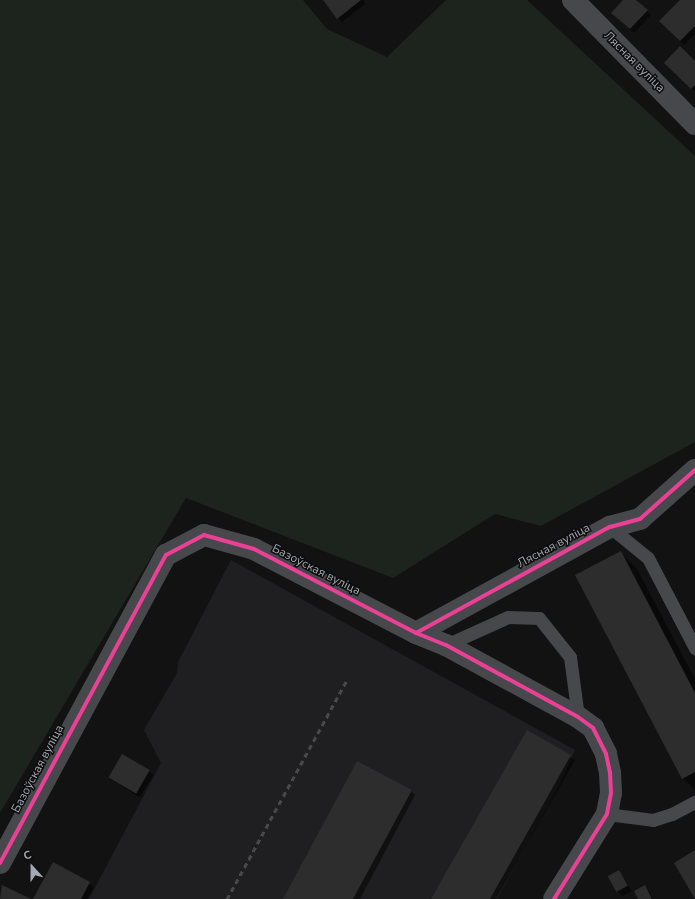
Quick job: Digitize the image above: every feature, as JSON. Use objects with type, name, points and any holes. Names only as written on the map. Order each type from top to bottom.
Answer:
[{"type":"street","name":"Лясная вуліца","points":[[573,0],[695,124]]},
{"type":"street","name":"Лясная вуліца","points":[[416,633],[610,527],[640,519],[695,470]]},
{"type":"street","name":"Базоўская вуліца","points":[[0,863],[166,555],[204,535],[254,549],[416,633],[446,646],[578,717],[593,728],[606,754],[611,793],[607,814],[554,899]]},
{"type":"lane","points":[[610,527],[648,558],[695,648]]},
{"type":"lane","points":[[446,646],[508,617],[539,618],[570,658],[578,717]]},
{"type":"lane","points":[[607,814],[653,820],[672,814],[695,802]]},
{"type":"shaded area","points":[[0,0],[303,0],[327,29],[387,57],[446,0],[527,0],[695,156],[695,442],[541,526],[495,514],[393,578],[186,498],[0,813]]},
{"type":"shaded area","points":[[231,560],[575,750],[559,786],[497,899],[89,899],[161,763],[144,730],[177,673],[178,662]]},
{"type":"building","points":[[323,0],[361,0],[337,19]]},
{"type":"building","points":[[623,0],[636,0],[648,10],[630,29],[611,13]]},
{"type":"building","points":[[680,0],[695,0],[695,26],[680,41],[659,21]]},
{"type":"building","points":[[680,46],[695,61],[695,85],[691,89],[664,63]]},
{"type":"building","points":[[621,551],[695,693],[695,772],[682,779],[575,575]]},
{"type":"building","points":[[527,730],[571,755],[490,899],[431,899]]},
{"type":"building","points":[[122,754],[150,770],[136,793],[108,777]]},
{"type":"building","points":[[357,761],[412,790],[353,899],[283,899]]},
{"type":"building","points":[[695,850],[695,899],[674,863]]},
{"type":"building","points":[[53,862],[90,882],[81,899],[33,899]]},
{"type":"building","points":[[619,870],[628,886],[616,892],[608,876]]},
{"type":"building","points":[[2,885],[31,899],[0,899]]},
{"type":"building","points":[[645,885],[652,899],[638,899],[634,891]]},
{"type":"railway","points":[[227,899],[347,680]]},
{"type":"cycle path","points":[[416,633],[610,527],[640,519],[695,470]]},
{"type":"cycle path","points":[[0,863],[166,555],[204,535],[254,549],[416,633],[446,645],[578,717],[593,728],[606,754],[610,773],[611,793],[607,814],[554,899]]}]
